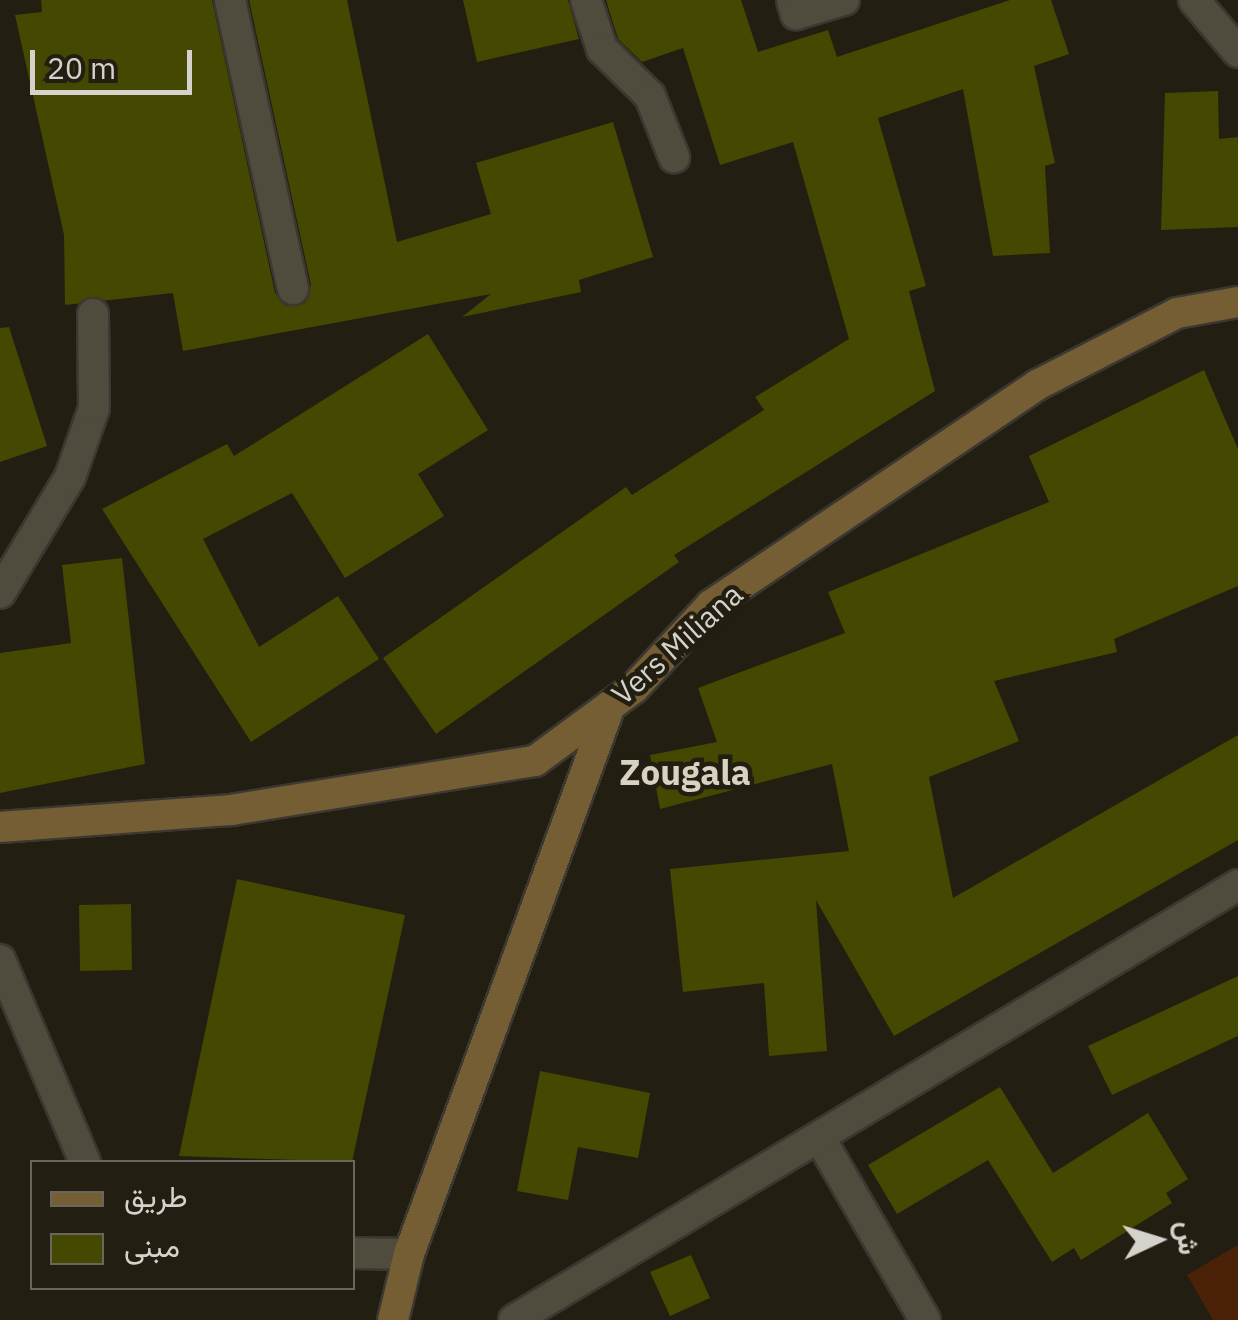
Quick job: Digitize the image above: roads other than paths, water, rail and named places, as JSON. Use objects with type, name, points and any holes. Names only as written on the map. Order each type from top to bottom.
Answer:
[{"type":"main road","name":"Vers Miliana","points":[[0,827],[231,810],[535,761],[610,706],[710,605],[1037,385],[1177,313],[1238,302]]},
{"type":"main road","points":[[393,1320],[409,1254],[610,706]]},
{"type":"street","points":[[230,0],[293,289]]},
{"type":"street","points":[[586,0],[602,49],[650,96],[674,157]]},
{"type":"street","points":[[792,0],[796,14],[844,0]]},
{"type":"street","points":[[1194,0],[1238,52]]},
{"type":"street","points":[[0,592],[70,477],[94,408],[93,314]]},
{"type":"street","points":[[514,1320],[549,1312],[818,1137],[1238,884]]},
{"type":"street","points":[[0,960],[84,1160]]},
{"type":"street","points":[[818,1137],[925,1320]]},
{"type":"street","points":[[355,1253],[409,1254]]},
{"type":"district","name":"Zougala","points":[[685,772]]}]
